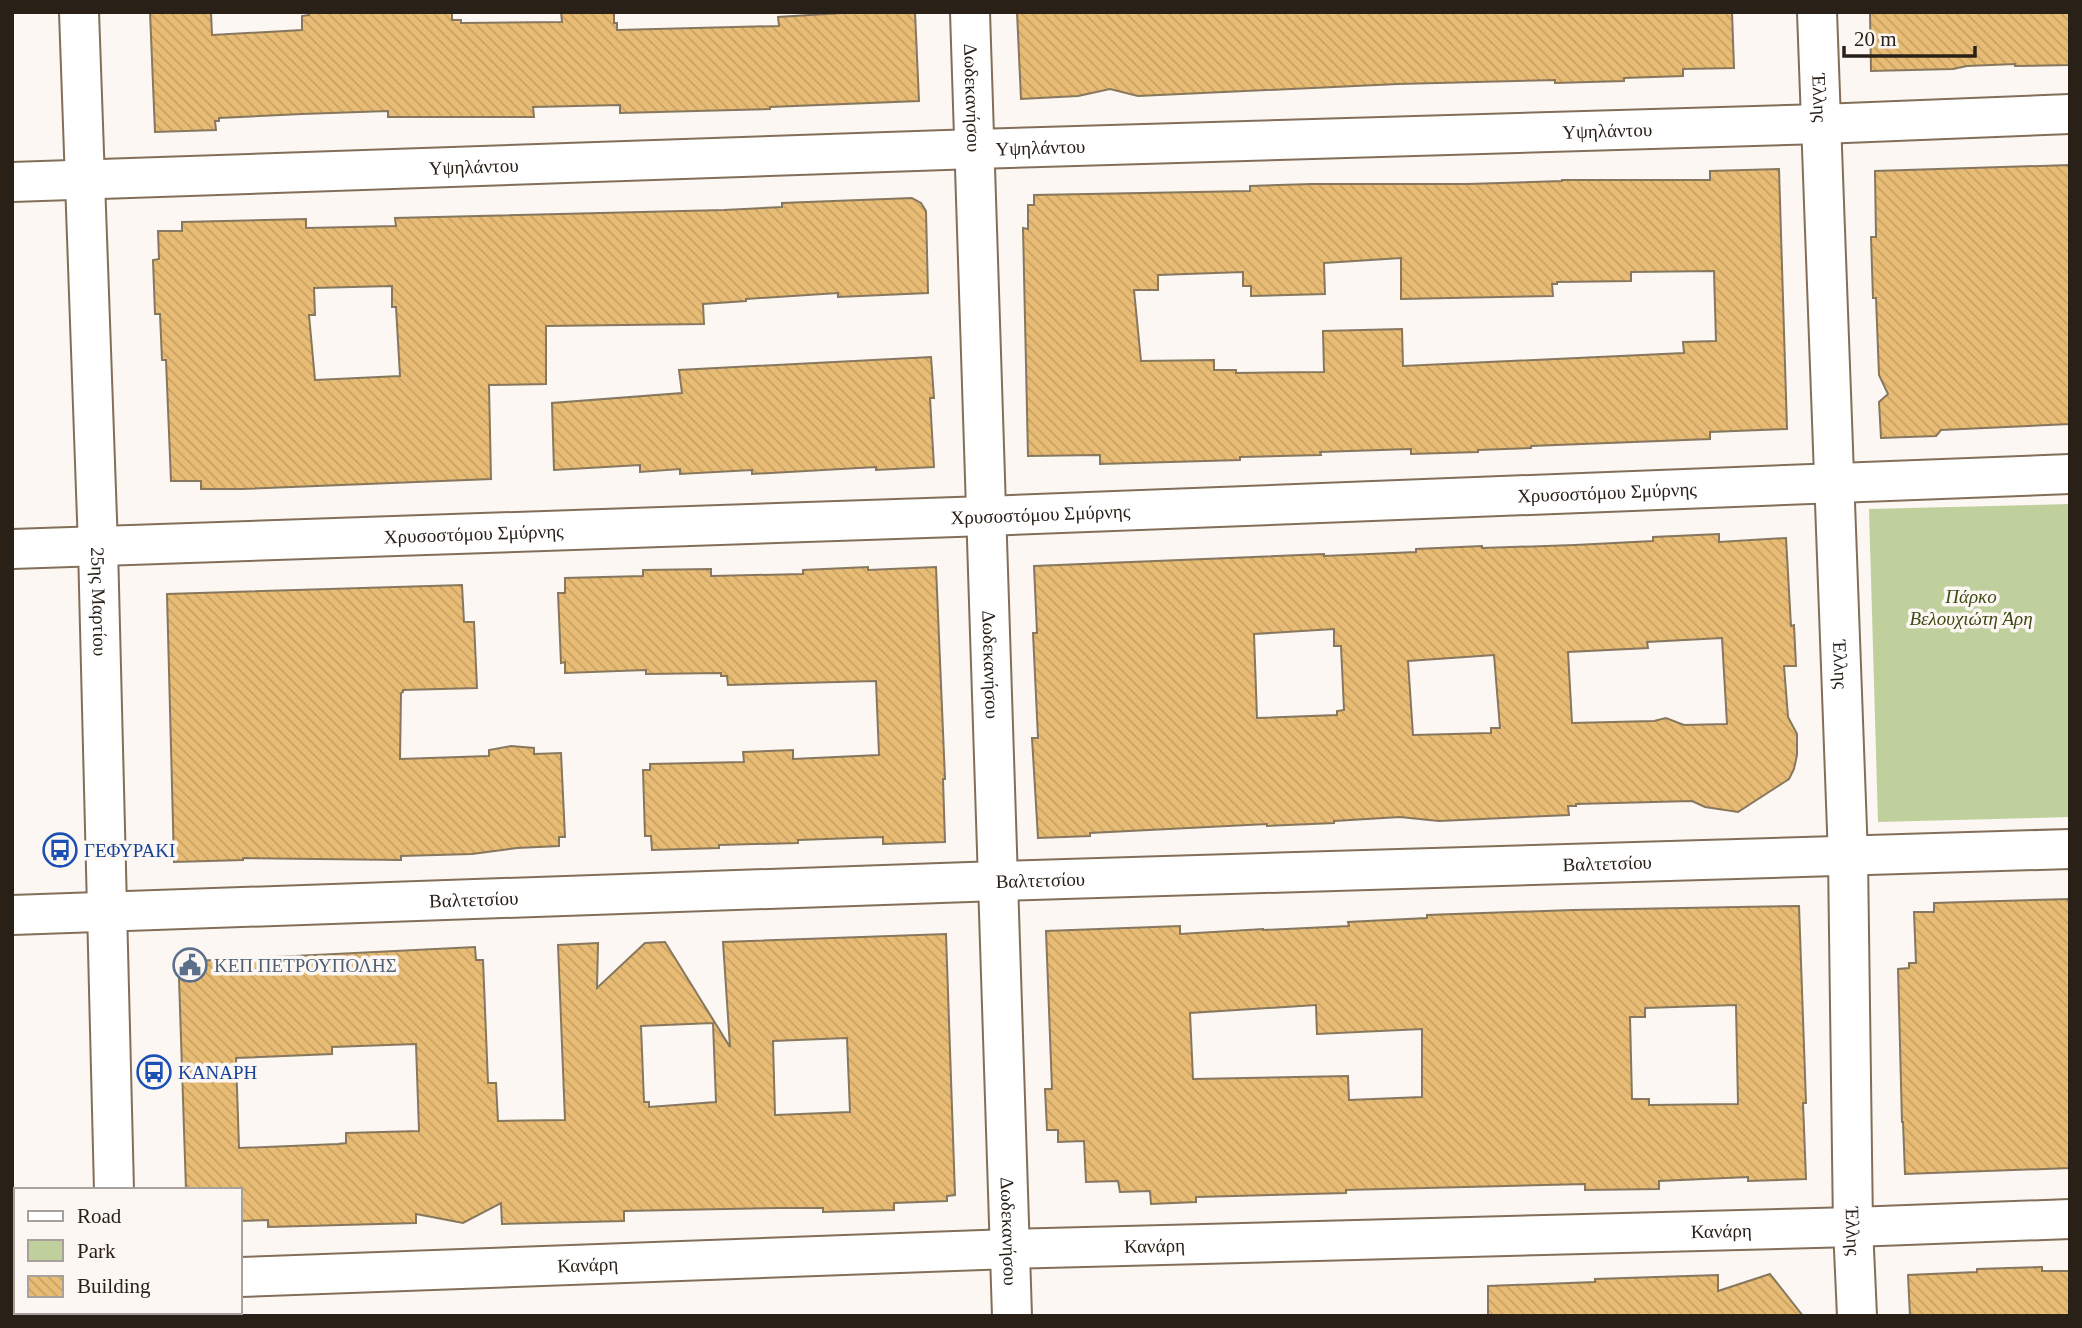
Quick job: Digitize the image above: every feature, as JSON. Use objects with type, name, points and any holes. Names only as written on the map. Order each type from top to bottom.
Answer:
[{"type":"street","name":"25ης Μαρτίου","points":[[79,12],[98,547],[114,1188]]},
{"type":"street","name":"Δωδεκανήσου","points":[[970,12],[1012,1316]]},
{"type":"street","name":"Έλλης","points":[[1817,12],[1848,857],[1853,1227],[1857,1316]]},
{"type":"street","name":"Υψηλάντου","points":[[12,182],[2070,114]]},
{"type":"street","name":"Χρυσοστόμου Σμύρνης","points":[[12,549],[986,516],[2070,474]]},
{"type":"street","name":"Βαλτετσίου","points":[[12,915],[998,881],[2070,849]]},
{"type":"street","name":"Κανάρη","points":[[242,1277],[1010,1249],[2070,1219]]},
{"type":"green space","name":"Πάρκο Βελουχιώτη Άρη","points":[[2070,504],[2070,817],[1878,822],[1869,509]]},
{"type":"building","points":[[150,12],[211,12],[212,35],[302,30],[302,16],[309,15],[309,12],[452,12],[452,20],[461,20],[461,23],[562,22],[561,12],[614,12],[617,30],[779,26],[778,17],[915,12],[919,101],[620,113],[620,105],[533,107],[534,117],[388,117],[388,111],[302,114],[219,118],[219,121],[215,121],[216,130],[155,132]]},
{"type":"building","points":[[1017,12],[1732,12],[1734,68],[1683,69],[1683,76],[1624,78],[1624,81],[1398,84],[1138,96],[1110,89],[1078,96],[1021,99]]},
{"type":"building","points":[[1870,12],[2070,12],[2070,65],[2015,64],[1871,71]]},
{"type":"building","points":[[2070,165],[2070,424],[1941,430],[1936,436],[1881,438],[1879,402],[1888,394],[1879,375],[1876,298],[1873,298],[1871,237],[1876,237],[1875,171]]},
{"type":"building","points":[[1779,169],[1787,429],[1710,432],[1710,439],[1531,446],[1478,452],[1411,454],[1411,449],[1240,457],[1240,460],[1100,464],[1100,455],[1028,456],[1023,228],[1028,229],[1028,205],[1034,205],[1034,195],[1250,191],[1250,186],[1312,184],[1710,180],[1710,171]],"holes":[[[1401,258],[1401,299],[1553,296],[1552,284],[1557,282],[1631,281],[1631,272],[1714,271],[1716,341],[1683,342],[1684,353],[1403,366],[1402,329],[1323,331],[1324,372],[1236,373],[1236,370],[1214,370],[1214,360],[1141,361],[1134,290],[1158,290],[1158,275],[1243,272],[1243,286],[1251,286],[1251,296],[1325,294],[1324,263]]]},
{"type":"building","points":[[912,198],[921,203],[926,211],[928,293],[838,297],[838,293],[703,304],[704,324],[546,326],[546,384],[489,385],[491,479],[241,489],[201,489],[201,481],[171,481],[166,360],[162,360],[160,314],[155,314],[153,260],[159,259],[158,231],[182,231],[182,222],[306,219],[306,228],[396,226],[395,218],[724,210],[782,207],[782,203]],"holes":[[[392,286],[392,307],[396,307],[400,376],[315,380],[309,315],[315,315],[314,288]]]},
{"type":"building","points":[[931,357],[934,398],[930,398],[934,467],[876,470],[876,467],[752,474],[752,470],[680,474],[680,469],[640,472],[640,465],[554,470],[552,403],[682,393],[679,370]]},
{"type":"building","points":[[1719,534],[1719,542],[1786,538],[1796,666],[1784,666],[1788,717],[1797,734],[1797,755],[1789,779],[1738,812],[1705,807],[1692,801],[1576,804],[1568,806],[1569,815],[1439,821],[1400,817],[1334,823],[1267,824],[1038,838],[1032,738],[1038,738],[1033,633],[1037,633],[1034,566],[1416,552],[1416,549],[1482,546],[1575,545],[1653,541],[1653,537]],"holes":[[[1334,629],[1334,646],[1341,646],[1344,710],[1337,711],[1337,715],[1257,718],[1254,634]],[[1722,638],[1727,724],[1684,725],[1666,718],[1654,721],[1572,723],[1568,652],[1648,648],[1647,642]],[[1494,655],[1500,728],[1491,728],[1491,733],[1413,735],[1408,661]]]},
{"type":"building","points":[[868,567],[868,570],[936,567],[945,842],[883,844],[883,837],[652,850],[651,836],[645,836],[643,770],[650,770],[650,764],[744,762],[743,752],[793,750],[793,759],[879,755],[876,681],[728,685],[727,676],[721,676],[721,673],[646,674],[646,670],[565,673],[565,662],[561,663],[558,593],[565,593],[565,578],[643,576],[643,570],[711,569],[711,576],[803,574],[803,570]]},
{"type":"building","points":[[462,585],[464,622],[474,622],[477,688],[403,690],[400,759],[489,756],[489,750],[511,746],[534,748],[534,754],[561,753],[565,837],[559,837],[559,846],[472,854],[401,856],[401,860],[243,858],[174,862],[167,594]]},
{"type":"building","points":[[2070,899],[2070,1168],[1905,1174],[1898,969],[1909,968],[1909,963],[1916,963],[1914,912],[1934,912],[1934,903]]},
{"type":"building","points":[[1799,906],[1806,1179],[1748,1181],[1748,1177],[1659,1181],[1659,1189],[1585,1190],[1585,1184],[1346,1190],[1346,1193],[1196,1197],[1196,1202],[1151,1204],[1150,1191],[1120,1192],[1118,1181],[1086,1182],[1084,1141],[1058,1142],[1058,1130],[1047,1130],[1045,1089],[1052,1089],[1046,931],[1180,926],[1180,934],[1349,926],[1348,922],[1427,918],[1427,915]],"holes":[[[1316,1005],[1317,1034],[1422,1029],[1422,1097],[1349,1100],[1348,1076],[1193,1079],[1190,1013]],[[1736,1005],[1738,1104],[1649,1105],[1649,1099],[1632,1099],[1630,1017],[1645,1017],[1645,1008]]]},
{"type":"building","points":[[946,934],[955,1195],[947,1196],[947,1201],[894,1203],[894,1210],[823,1212],[823,1208],[781,1208],[624,1211],[624,1221],[502,1224],[501,1203],[463,1223],[416,1214],[416,1223],[268,1227],[268,1220],[242,1221],[242,1188],[186,1188],[179,978],[188,978],[187,969],[194,969],[194,961],[475,947],[476,960],[483,960],[488,1083],[496,1083],[498,1121],[565,1120],[558,945],[598,943],[597,988],[645,943],[665,942],[730,1047],[723,942]],"holes":[[[713,1023],[716,1102],[649,1107],[649,1102],[644,1102],[641,1026]],[[847,1038],[850,1112],[775,1115],[773,1041]],[[416,1044],[419,1131],[346,1133],[346,1143],[338,1144],[239,1148],[236,1058],[332,1054],[332,1047]]]},
{"type":"building","points":[[2042,1267],[2042,1271],[2070,1271],[2070,1316],[1910,1316],[1908,1275]]},
{"type":"building","points":[[1770,1274],[1803,1316],[1488,1316],[1488,1286],[1718,1275],[1718,1291]]},
{"type":"place","name":"ΓΕΦΥΡΑΚΙ","points":[[60,850]]},
{"type":"place","name":"ΚΕΠ ΠΕΤΡΟΥΠΟΛΗΣ","points":[[190,965]]},
{"type":"place","name":"ΚΑΝΑΡΗ","points":[[154,1072]]}]
